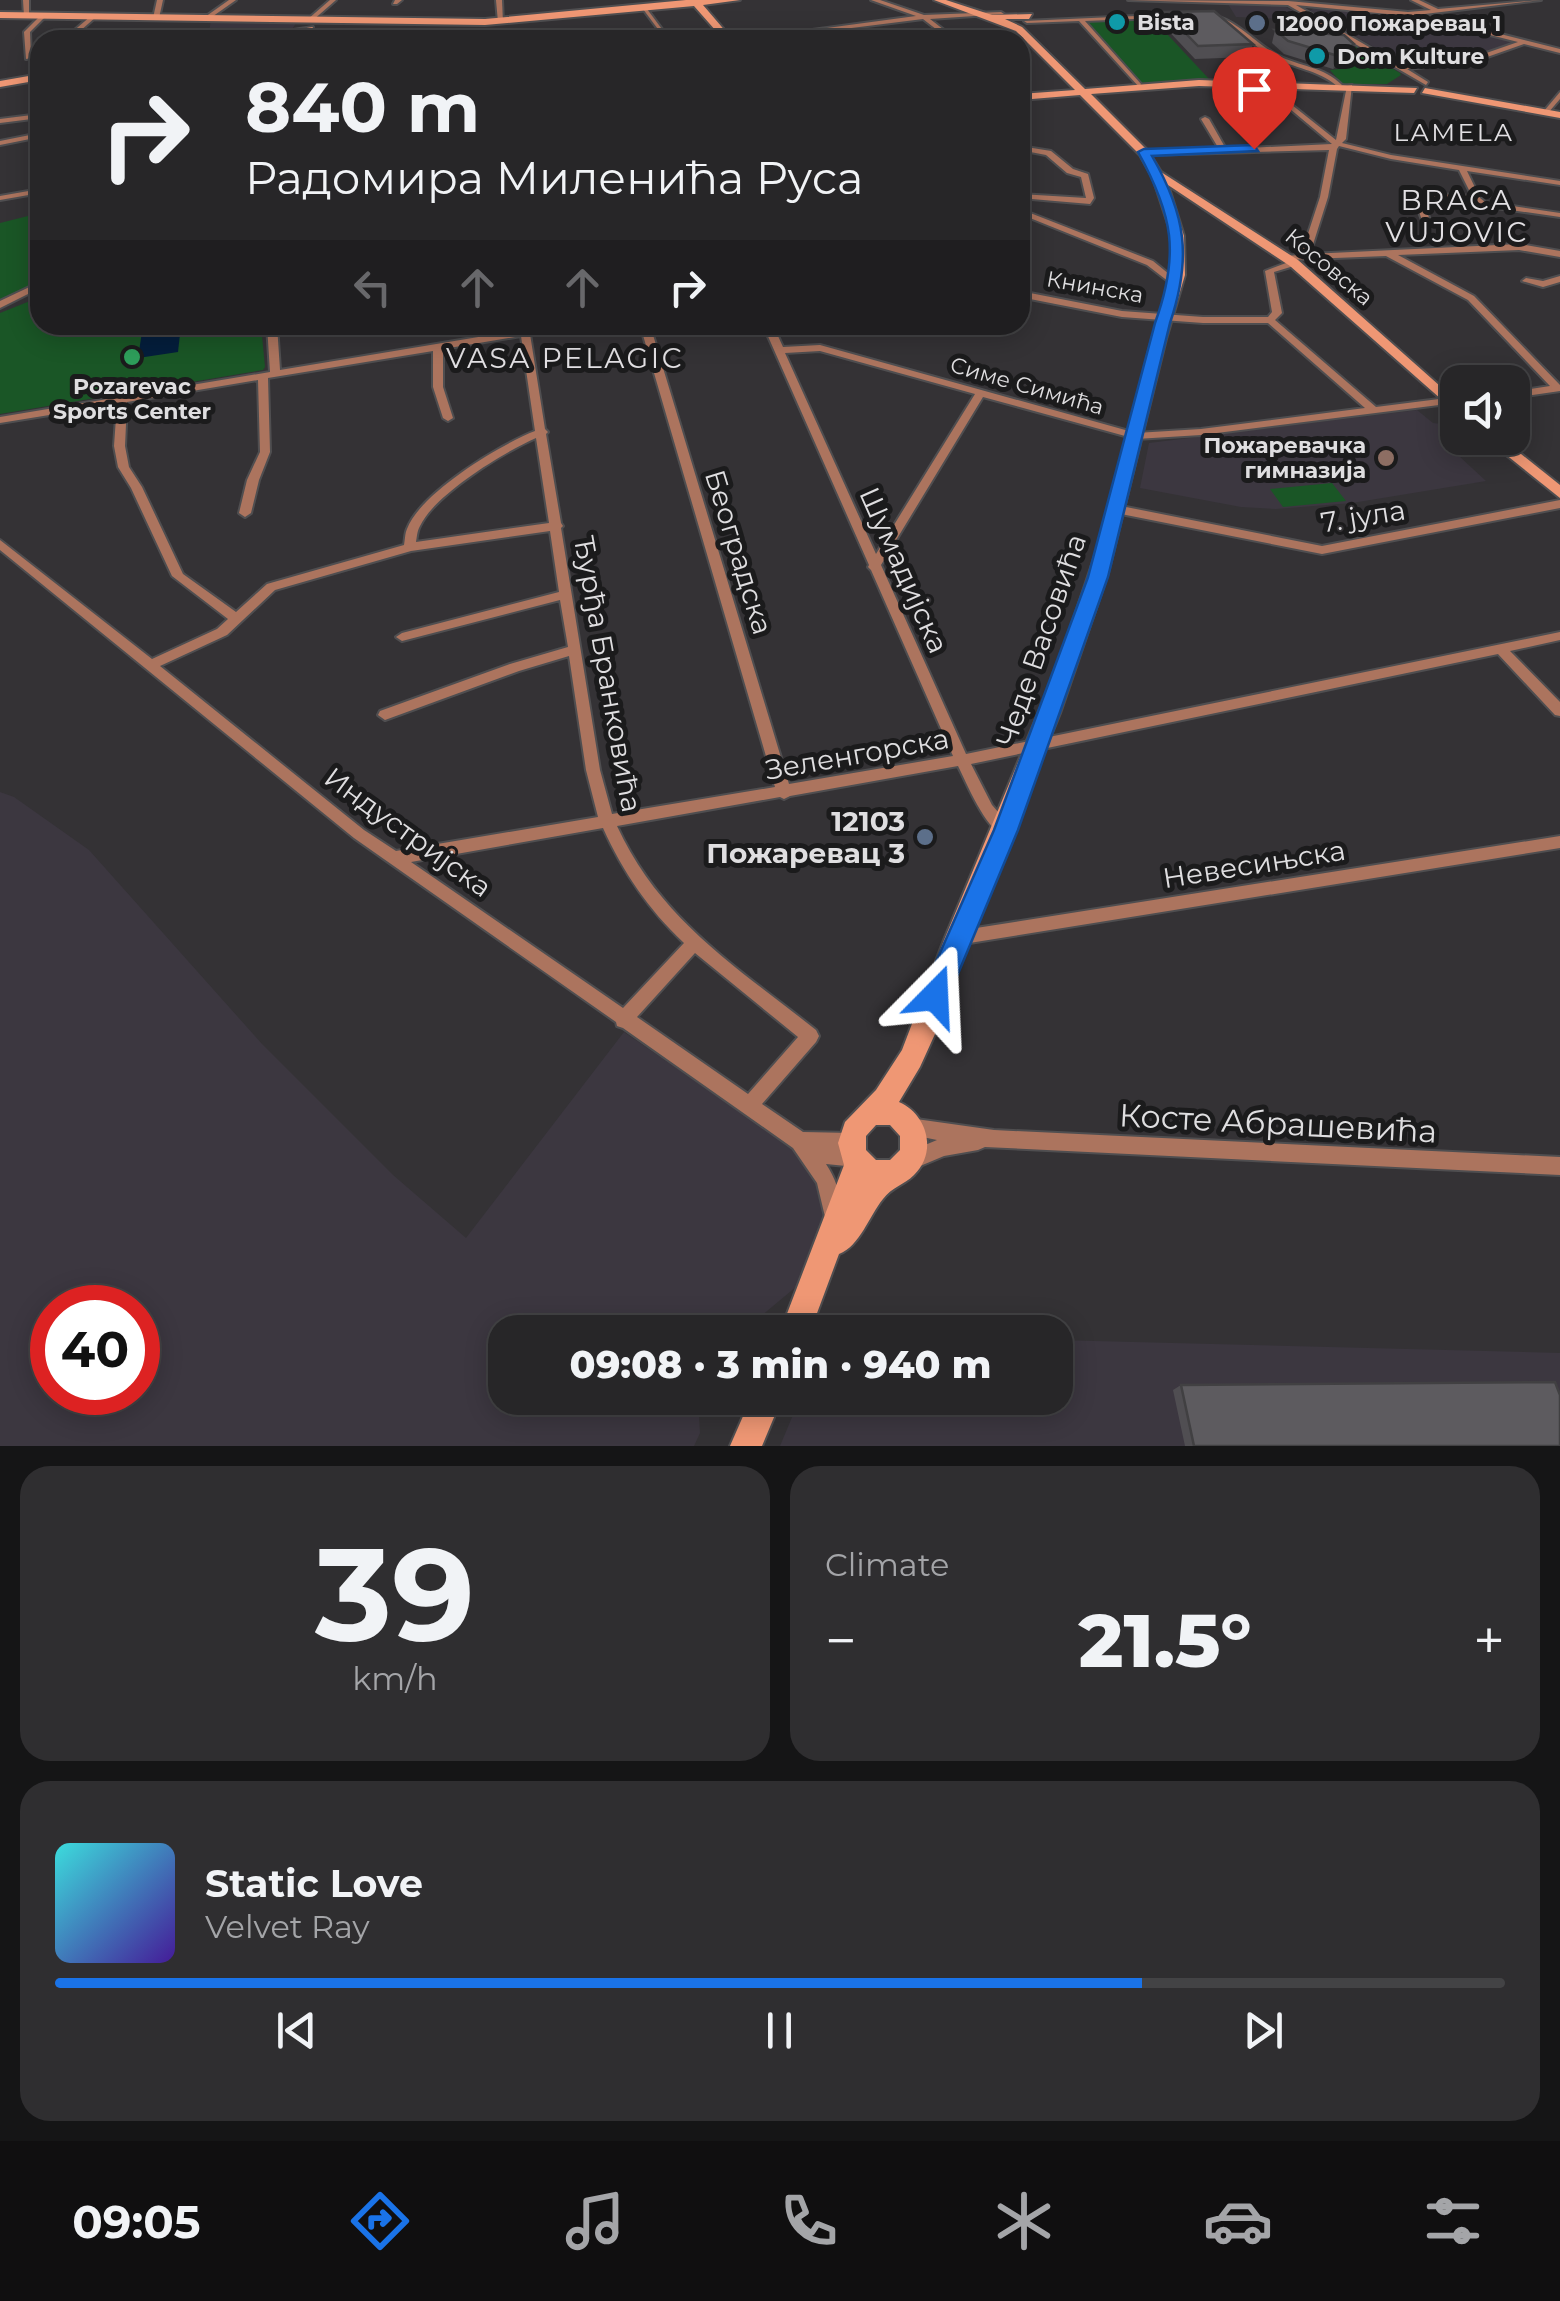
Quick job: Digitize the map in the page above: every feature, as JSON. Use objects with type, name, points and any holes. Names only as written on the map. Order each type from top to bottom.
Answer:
[{"type":"street","points":[[26,0],[26,16]]},
{"type":"street","points":[[156,18],[160,0]]},
{"type":"street","points":[[206,18],[233,0]]},
{"type":"street","points":[[300,30],[333,0]]},
{"type":"street","points":[[499,0],[501,22]]},
{"type":"street","points":[[678,0],[698,4],[720,30]]},
{"type":"street","points":[[0,15],[501,22],[736,0]]},
{"type":"street","points":[[874,0],[924,17],[941,30]]},
{"type":"street","points":[[938,0],[962,5],[976,14]]},
{"type":"street","points":[[1131,0],[1285,2],[1408,14],[1560,51]]},
{"type":"street","points":[[1131,0],[1146,18]]},
{"type":"street","points":[[1414,0],[1459,25]]},
{"type":"street","points":[[1408,14],[1538,0]]},
{"type":"street","points":[[1285,2],[1424,88]]},
{"type":"street","points":[[645,10],[661,30]]},
{"type":"street","points":[[820,30],[976,14],[1082,20],[1189,16]]},
{"type":"street","points":[[28,58],[28,32],[43,16]]},
{"type":"street","points":[[78,30],[94,16]]},
{"type":"street","points":[[1000,18],[1026,16]]},
{"type":"street","points":[[1026,16],[1079,90],[1144,152],[1160,175]]},
{"type":"street","points":[[1206,16],[1225,18],[1261,47],[1284,60],[1323,70],[1344,86]]},
{"type":"street","points":[[317,30],[356,20]]},
{"type":"street","points":[[1082,20],[1139,85]]},
{"type":"street","points":[[1384,88],[1404,76],[1473,60],[1524,42]]},
{"type":"street","points":[[0,84],[30,79]]},
{"type":"street","points":[[1262,84],[1337,143]]},
{"type":"street","points":[[1030,96],[1139,85],[1424,88],[1560,115]]},
{"type":"street","points":[[1296,259],[1324,196],[1337,143],[1344,86]]},
{"type":"street","points":[[1546,112],[1560,94]]},
{"type":"street","points":[[0,121],[30,117]]},
{"type":"street","points":[[1205,119],[1223,150]]},
{"type":"street","points":[[0,143],[30,138]]},
{"type":"street","points":[[1144,152],[1337,143],[1391,158],[1560,183]]},
{"type":"street","points":[[1030,150],[1048,154],[1070,171],[1085,176],[1090,198],[1082,202],[1030,197]]},
{"type":"street","points":[[1462,169],[1483,204],[1560,215]]},
{"type":"street","name":"Косовска","points":[[1160,175],[1296,259],[1440,393]]},
{"type":"street","name":"Чеде Васовића","points":[[870,1113],[890,1097],[912,1054],[957,938],[1006,830],[1098,577],[1176,283],[1170,258],[1166,191],[1160,175]]},
{"type":"street","points":[[1166,191],[1185,190]]},
{"type":"street","points":[[0,198],[30,193]]},
{"type":"street","points":[[1427,223],[1417,196],[1477,199]]},
{"type":"street","points":[[1030,216],[1150,263],[1176,283]]},
{"type":"street","points":[[1030,223],[1044,222]]},
{"type":"street","points":[[1372,409],[1270,320],[1276,313],[1269,272],[1296,259],[1388,253],[1519,248],[1560,254]]},
{"type":"street","points":[[1388,253],[1471,298],[1558,388]]},
{"type":"street","points":[[1150,263],[1170,258]]},
{"type":"street","points":[[0,305],[30,290]]},
{"type":"street","name":"Книнска","points":[[1030,297],[1164,318],[1270,320]]},
{"type":"street","points":[[245,513],[252,480],[264,452],[271,335]]},
{"type":"street","points":[[0,420],[496,335]]},
{"type":"street","name":"Ђурђа Бранковића","points":[[526,335],[604,819],[632,876],[693,944],[810,1036],[748,1106]]},
{"type":"street","name":"Београдска","points":[[648,335],[784,793]]},
{"type":"street","name":"Шумадијска","points":[[772,335],[962,760],[986,808],[1006,830]]},
{"type":"street","points":[[438,347],[439,399],[448,418]]},
{"type":"street","name":"Симе Симића","points":[[779,350],[820,348],[1136,436],[1201,432],[1372,409],[1440,407]]},
{"type":"street","points":[[1530,393],[1558,388]]},
{"type":"street","points":[[874,567],[980,394]]},
{"type":"street","points":[[122,400],[120,456],[125,475],[136,487],[178,576],[237,619]]},
{"type":"street","points":[[410,546],[413,525],[432,504],[487,464],[543,432]]},
{"type":"street","points":[[1513,455],[1560,493]]},
{"type":"street","name":"7. јула","points":[[1116,509],[1322,550],[1560,504]]},
{"type":"street","points":[[149,666],[222,632],[271,588],[410,546],[557,526]]},
{"type":"street","name":"Индустријска","points":[[0,544],[395,858],[804,1146],[855,1154]]},
{"type":"street","points":[[402,637],[566,594]]},
{"type":"street","name":"Зеленгорска","points":[[395,858],[962,760],[1560,636]]},
{"type":"street","points":[[1500,649],[1560,711]]},
{"type":"street","points":[[385,715],[515,667],[575,650]]},
{"type":"street","name":"Невесињска","points":[[957,938],[1560,842]]},
{"type":"street","points":[[623,1020],[693,944]]},
{"type":"street","name":"Чеде Васовића","points":[[907,1124],[912,1054]]},
{"type":"street","points":[[802,1315],[855,1154],[856,1124],[870,1113],[888,1112],[907,1124],[914,1144],[898,1168],[876,1186],[821,1266]]},
{"type":"street","name":"Косте Абрашевића","points":[[907,1124],[994,1139],[1560,1166]]},
{"type":"street","name":"Косте Абрашевића","points":[[898,1168],[943,1147],[994,1139]]},
{"type":"street","points":[[804,1146],[826,1180],[832,1203],[832,1230]]},
{"type":"street","points":[[855,1154],[872,1172],[898,1168]]},
{"type":"street","points":[[746,1446],[760,1415]]},
{"type":"shaded area","points":[[1228,4],[1284,6],[1310,20],[1236,17]]},
{"type":"shaded area","points":[[1314,8],[1418,17],[1520,42],[1471,59],[1406,65],[1310,11]]},
{"type":"shaded area","points":[[211,19],[298,20],[292,30],[209,30]]},
{"type":"shaded area","points":[[1417,410],[1440,424],[1440,455],[1464,455],[1459,456],[1486,481],[1352,503],[1276,509],[1241,507],[1140,488],[1149,443]]},
{"type":"shaded area","points":[[0,792],[14,797],[89,850],[262,1044],[393,1175],[466,1238],[624,1032],[793,1148],[813,1172],[827,1218],[821,1266],[762,1315],[488,1315],[488,1415],[699,1415],[700,1433],[694,1446],[0,1446]]},
{"type":"shaded area","points":[[1073,1340],[1560,1353],[1560,1446],[780,1446],[793,1415],[1073,1415]]},
{"type":"green space","points":[[1153,19],[1210,80],[1141,83],[1086,21]]},
{"type":"green space","points":[[1356,47],[1401,75],[1387,84],[1342,84],[1330,70],[1339,69],[1356,56],[1347,48]]},
{"type":"green space","points":[[30,216],[30,285],[0,300],[0,223]]},
{"type":"green space","name":"Pozarevac Sports Center","points":[[30,301],[30,335],[262,335],[265,367],[0,414],[0,313]]},
{"type":"green space","points":[[1332,483],[1346,501],[1283,507],[1270,489]]},
{"type":"water","points":[[141,335],[180,335],[178,352],[138,358]]},
{"type":"building","points":[[1214,11],[1253,44],[1198,46],[1165,12]]},
{"type":"building","points":[[1275,30],[1344,35],[1354,44],[1338,56],[1288,41]]},
{"type":"building","points":[[1555,1382],[1560,1395],[1560,1446],[1194,1446],[1181,1385]]},
{"type":"place","name":"Bista","points":[[1117,22]]},
{"type":"place","name":"12000 Пожаревац 1","points":[[1257,23]]},
{"type":"place","name":"Dom Kulture","points":[[1317,56]]},
{"type":"place","name":"Pozarevac Sports Center","points":[[132,357]]},
{"type":"place","name":"Пожаревачка гимназија","points":[[1386,458]]},
{"type":"place","name":"12103 Пожаревац 3","points":[[925,837]]},
{"type":"district","name":"LAMELA","points":[[1454,132]]},
{"type":"district","name":"BRACA VUJOVIC","points":[[1457,216]]},
{"type":"district","name":"VASA PELAGIC","points":[[565,358]]},
{"type":"route","points":[[935,996],[1006,830],[1098,577],[1180,268],[1166,191],[1144,152],[1254,149]]}]
